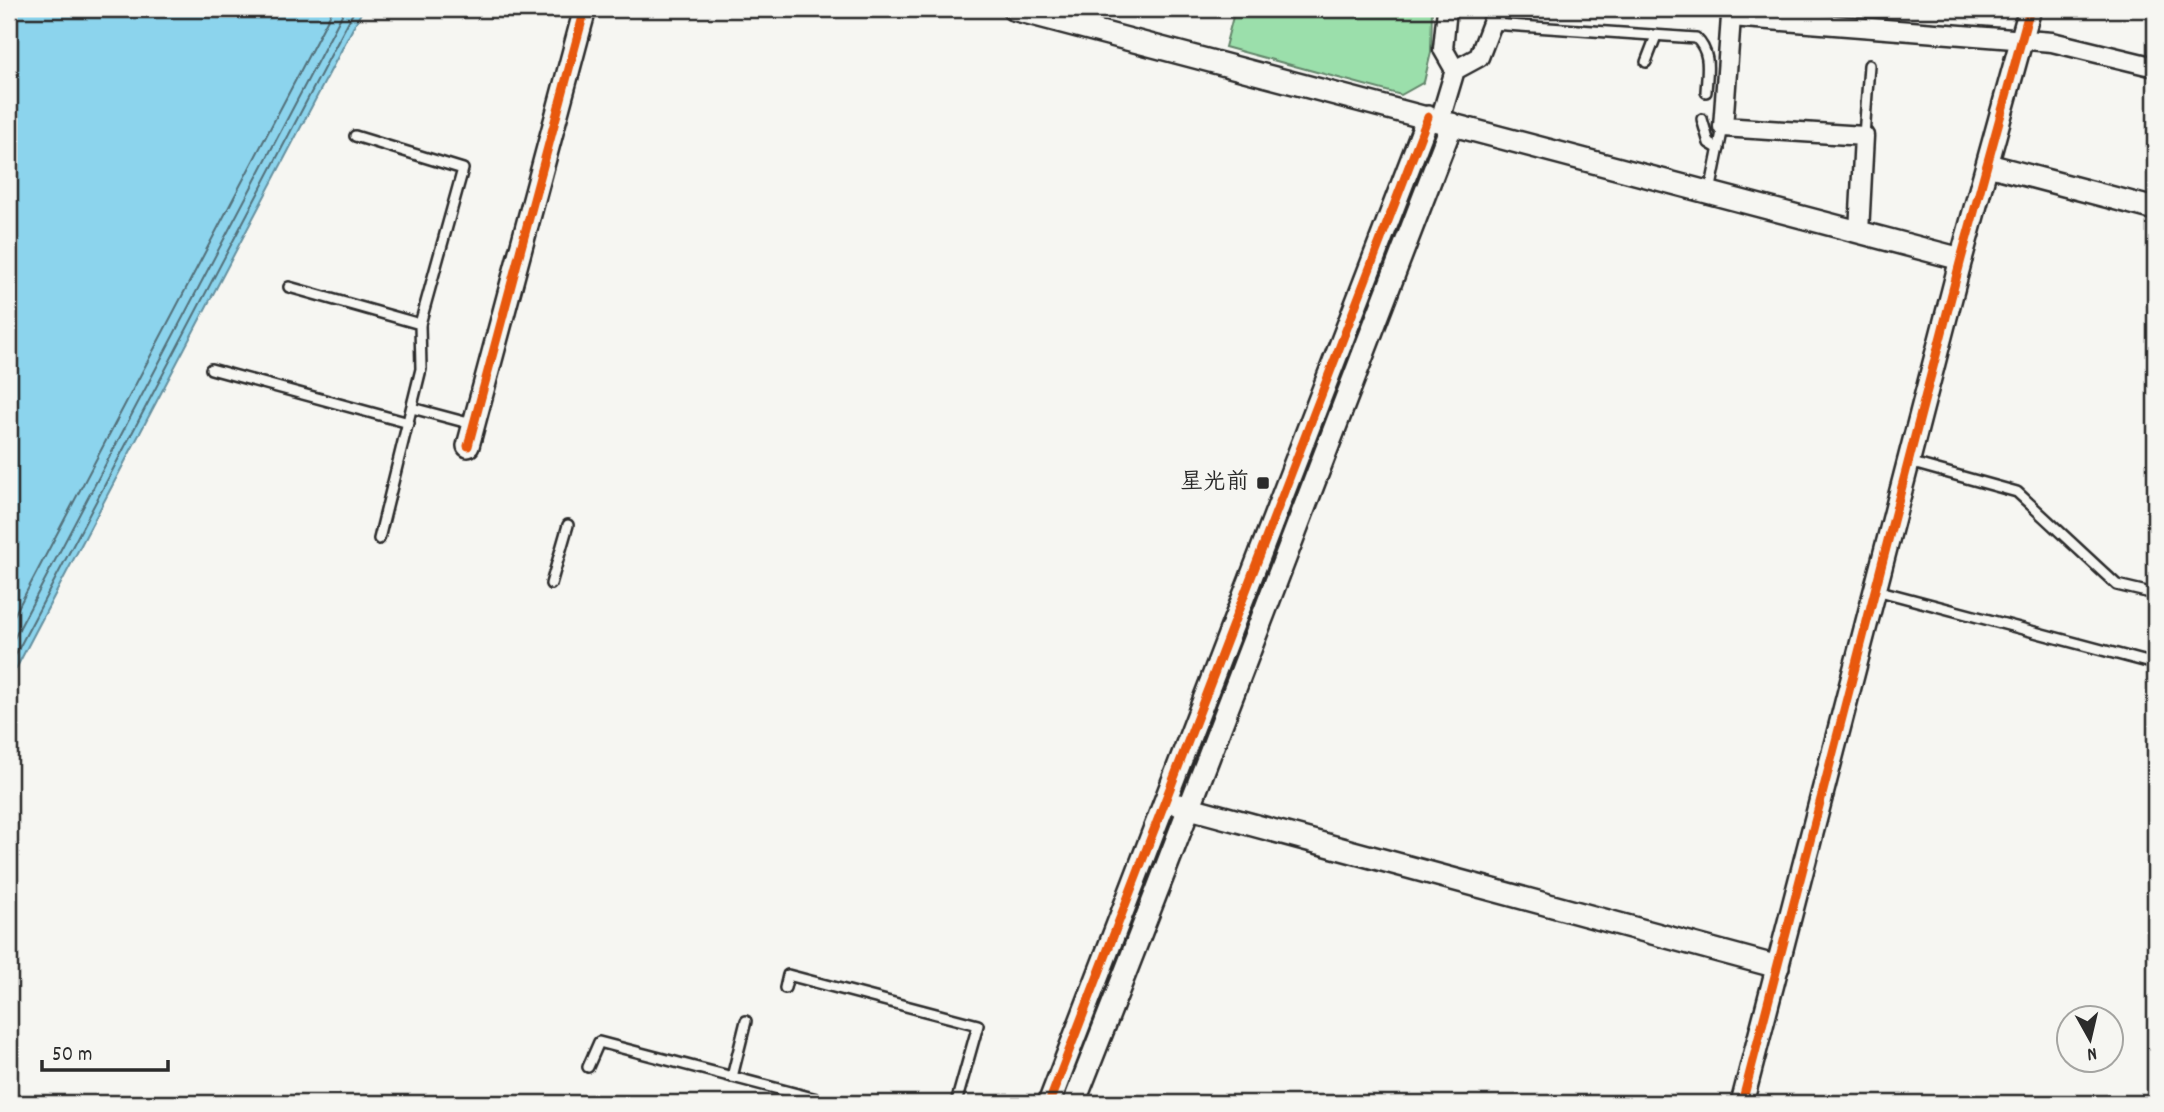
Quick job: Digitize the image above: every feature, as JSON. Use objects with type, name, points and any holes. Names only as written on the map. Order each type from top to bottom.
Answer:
[{"type":"street","points":[[468,446],[584,9]]},
{"type":"street","points":[[1013,9],[1961,259]]},
{"type":"street","points":[[1447,9],[1443,49],[1455,70]]},
{"type":"street","points":[[1742,1103],[1961,259],[2030,9]]},
{"type":"street","points":[[1859,232],[1864,136],[1723,127],[1732,13],[2052,42],[2155,67]]},
{"type":"street","points":[[1074,1103],[1191,809],[1440,120],[1455,70],[1479,57],[1492,16]]},
{"type":"street","points":[[1049,1103],[1166,800],[1440,120]]},
{"type":"street","points":[[1989,165],[2155,209]]},
{"type":"street","points":[[1166,800],[1191,809],[1778,967]]},
{"type":"lane","points":[[1492,16],[1656,36],[1696,38],[1705,47],[1708,59],[1706,92]]},
{"type":"lane","points":[[1646,62],[1656,36]]},
{"type":"lane","points":[[1864,136],[1869,65]]},
{"type":"lane","points":[[1702,119],[1709,143],[1719,149]]},
{"type":"lane","points":[[1710,192],[1723,127]]},
{"type":"lane","points":[[355,136],[463,169],[420,324],[421,369],[379,539]]},
{"type":"lane","points":[[289,287],[420,324]]},
{"type":"lane","points":[[211,369],[409,423]]},
{"type":"lane","points":[[412,408],[474,425]]},
{"type":"lane","points":[[1909,462],[2017,492],[2117,585],[2155,594]]},
{"type":"lane","points":[[551,584],[568,526]]},
{"type":"lane","points":[[1876,590],[2155,664]]},
{"type":"lane","points":[[785,988],[789,975],[978,1025],[956,1103]]},
{"type":"lane","points":[[732,1077],[746,1021]]},
{"type":"lane","points":[[588,1067],[599,1042],[832,1103]]},
{"type":"green space","points":[[1235,9],[1432,9],[1431,52],[1424,82],[1401,95],[1225,47]]},
{"type":"water","points":[[9,9],[363,9],[9,682]]},
{"type":"cycle path","points":[[468,446],[585,9]]},
{"type":"cycle path","points":[[1742,1103],[1961,259],[2030,9]]},
{"type":"cycle path","points":[[1049,1103],[1428,117]]},
{"type":"place","name":"星光前","points":[[1263,483]]}]
